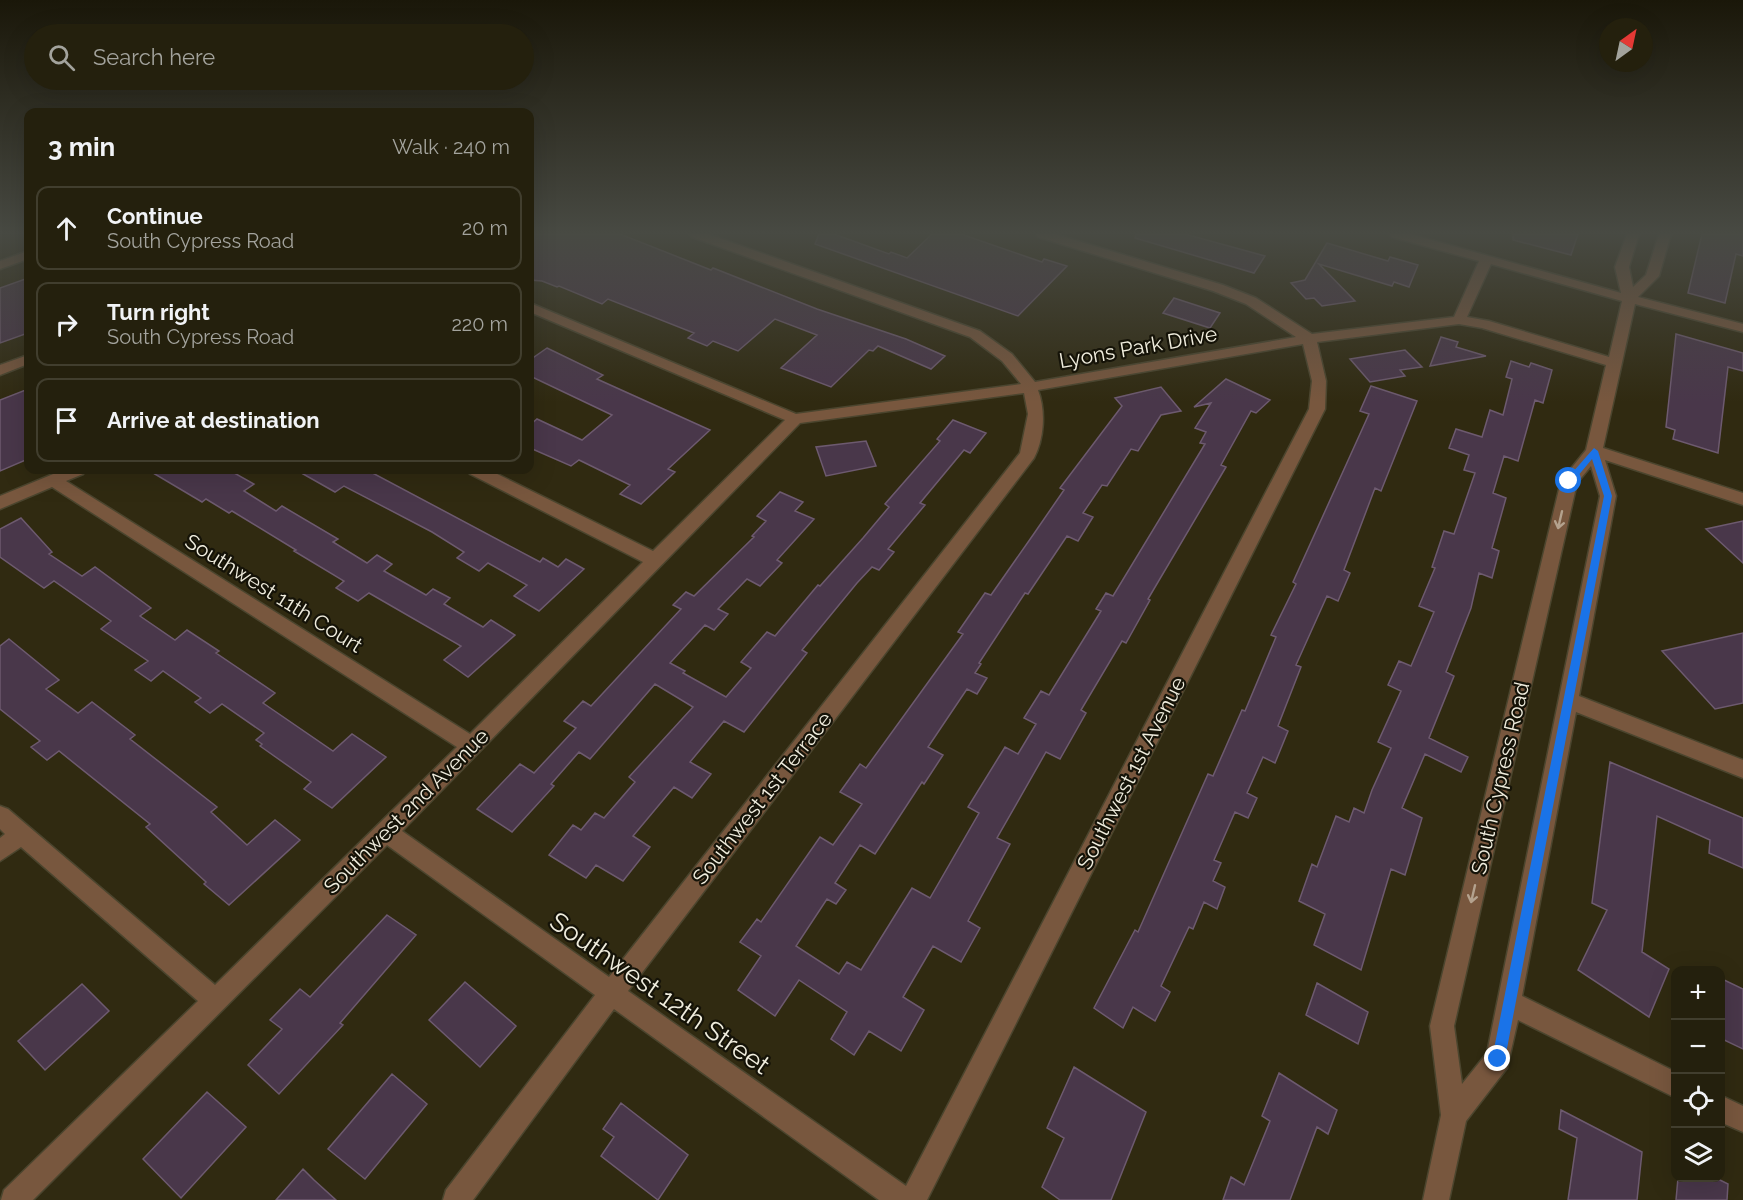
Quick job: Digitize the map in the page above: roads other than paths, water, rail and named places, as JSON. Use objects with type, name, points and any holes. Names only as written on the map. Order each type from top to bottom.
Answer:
[{"type":"street","points":[[852,290],[975,334],[1002,350],[1031,387]]},
{"type":"street","points":[[1223,290],[1251,301],[1309,339]]},
{"type":"street","points":[[1459,320],[1472,290]]},
{"type":"street","points":[[1596,290],[1743,328]]},
{"type":"street","name":"South Cypress Road","points":[[1436,1200],[1454,1115],[1442,1026],[1569,481],[1594,451],[1629,299],[1627,290]]},
{"type":"street","points":[[1629,299],[1638,290]]},
{"type":"street","points":[[534,309],[795,419]]},
{"type":"street","name":"Lyons Park Drive","points":[[795,419],[1031,387],[1309,339],[1459,320],[1484,324],[1614,363]]},
{"type":"street","name":"Southwest 1st Avenue","points":[[913,1200],[1317,409],[1318,381],[1309,339]]},
{"type":"street","points":[[0,370],[24,361]]},
{"type":"street","name":"Southwest 1st Terrace","points":[[456,1200],[611,994],[1028,454],[1036,433],[1038,409],[1031,387]]},
{"type":"street","name":"Southwest 2nd Avenue","points":[[14,1200],[386,832],[653,559],[795,419]]},
{"type":"street","points":[[1594,451],[1743,499]]},
{"type":"street","name":"South Cypress Road","points":[[1454,1115],[1498,1059],[1510,1003],[1608,496],[1594,451]]},
{"type":"street","points":[[0,503],[67,474]]},
{"type":"street","points":[[484,474],[653,559]]},
{"type":"street","name":"Southwest 11th Court","points":[[52,480],[471,745]]},
{"type":"street","points":[[1568,700],[1743,769]]},
{"type":"street","points":[[0,816],[216,1001]]},
{"type":"street","name":"Southwest 12th Street","points":[[386,832],[902,1200]]},
{"type":"street","points":[[0,851],[21,834]]},
{"type":"street","points":[[1510,1003],[1671,1084]]},
{"type":"street","points":[[1725,1110],[1743,1119]]}]
